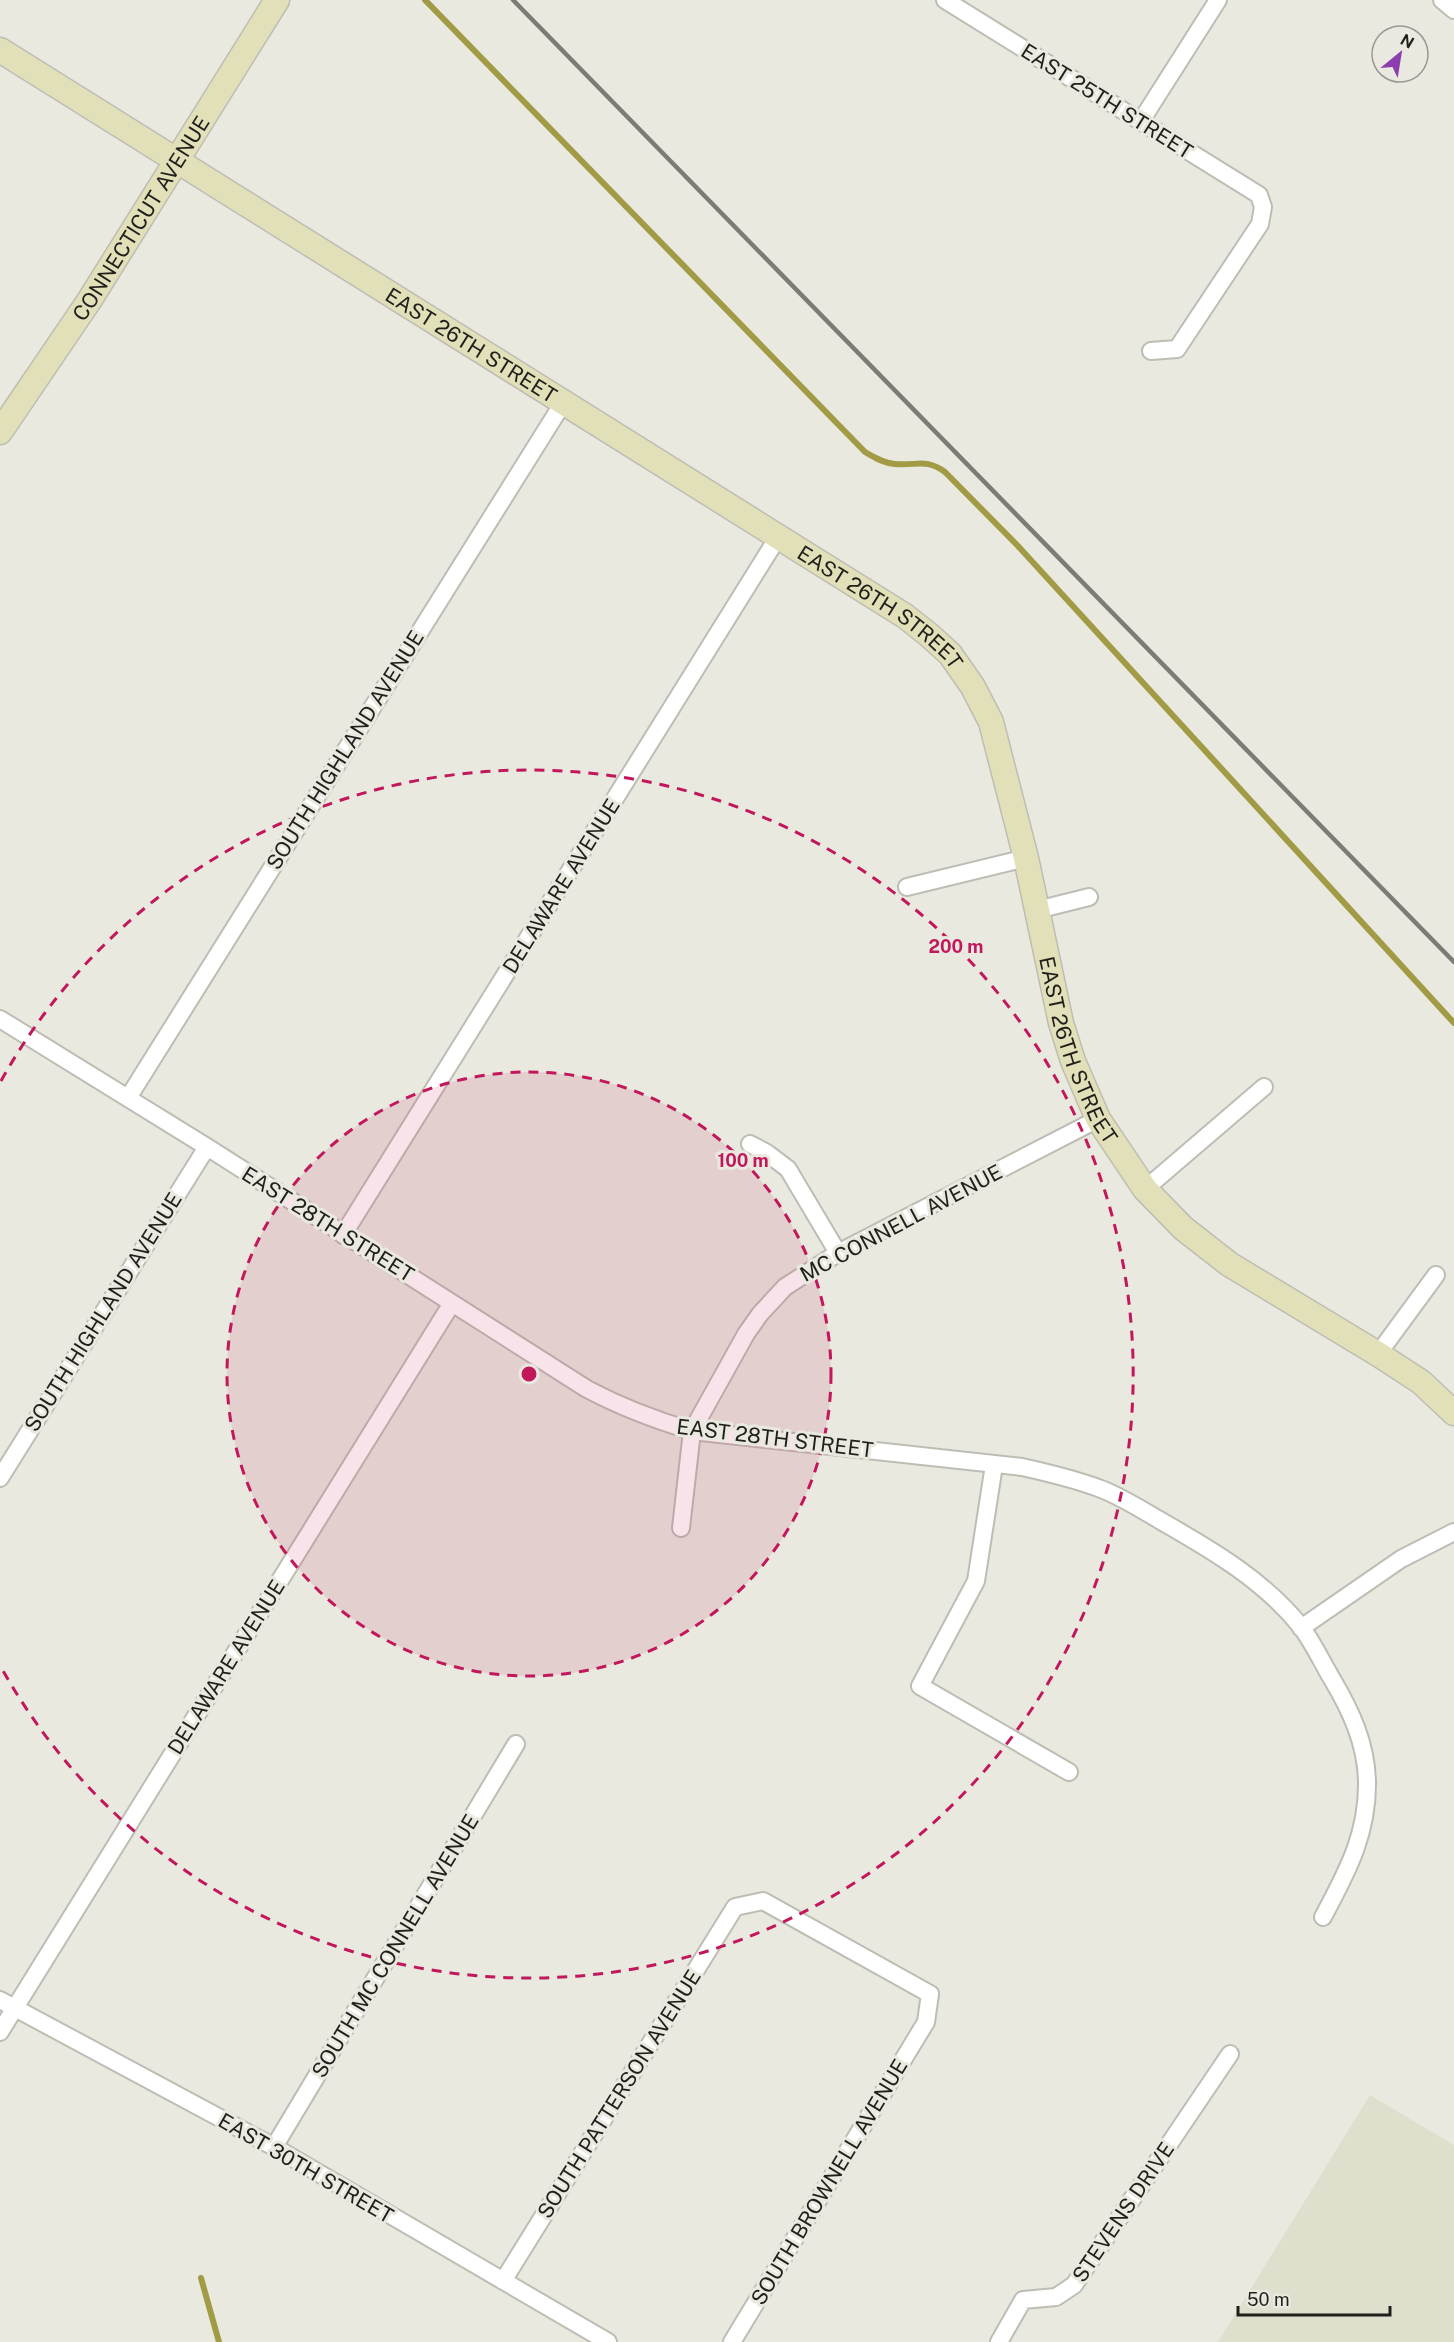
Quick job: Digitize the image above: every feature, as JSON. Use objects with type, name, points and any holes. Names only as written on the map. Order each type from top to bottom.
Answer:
[{"type":"street","name":"CONNECTICUT AVENUE","points":[[0,432],[89,301],[277,0]]},
{"type":"street","name":"EAST 25TH STREET","points":[[945,0],[1258,195],[1263,207],[1260,224],[1177,349],[1151,351]]},
{"type":"street","points":[[1141,121],[1218,0]]},
{"type":"street","points":[[1442,0],[1454,10]]},
{"type":"street","name":"EAST 26TH STREET","points":[[0,50],[905,616],[930,634],[950,654],[973,687],[991,722],[1026,858],[1061,1023],[1073,1061],[1098,1119],[1144,1189],[1183,1228],[1229,1263],[1421,1382],[1454,1413]]},
{"type":"street","name":"SOUTH HIGHLAND AVENUE","points":[[128,1098],[563,403]]},
{"type":"street","name":"DELAWARE AVENUE","points":[[343,1235],[778,537]]},
{"type":"street","points":[[907,887],[1026,858]]},
{"type":"street","points":[[1037,910],[1089,897]]},
{"type":"street","name":"EAST 28TH STREET","points":[[0,1019],[207,1147],[587,1389],[621,1407],[656,1421],[692,1431],[1022,1467],[1061,1475],[1104,1489],[1214,1552],[1257,1582],[1301,1628],[1336,1685],[1359,1733],[1365,1757],[1367,1781],[1366,1809],[1360,1840],[1348,1870],[1323,1917]]},
{"type":"street","points":[[1144,1189],[1264,1088]]},
{"type":"street","name":"MC CONNELL AVENUE","points":[[681,1528],[692,1431],[746,1334],[760,1314],[785,1287],[838,1253],[1098,1119]]},
{"type":"street","points":[[750,1144],[767,1153],[788,1169],[838,1253]]},
{"type":"street","name":"SOUTH HIGHLAND AVENUE","points":[[0,1478],[207,1147]]},
{"type":"street","points":[[1378,1354],[1436,1275]]},
{"type":"street","name":"DELAWARE AVENUE","points":[[0,2032],[7,2005],[452,1303]]},
{"type":"street","points":[[994,1465],[976,1581],[920,1686],[1069,1772]]},
{"type":"street","points":[[1301,1628],[1401,1559],[1454,1532]]},
{"type":"street","name":"SOUTH MC CONNELL AVENUE","points":[[274,2147],[516,1744]]},
{"type":"street","name":"SOUTH BROWNELL AVENUE","points":[[732,2342],[926,2022],[930,1994],[764,1901],[735,1907]]},
{"type":"street","name":"SOUTH PATTERSON AVENUE","points":[[503,2281],[735,1907]]},
{"type":"street","name":"EAST 30TH STREET","points":[[7,2005],[274,2147],[608,2342]]},
{"type":"street","name":"STEVENS DRIVE","points":[[999,2342],[1023,2300],[1056,2297],[1074,2285],[1230,2054]]},
{"type":"shaded area","points":[[1370,2095],[1454,2145],[1454,2342],[1218,2342]]},
{"type":"waterway","points":[[425,0],[865,452],[887,463],[921,463],[932,465],[945,472],[1018,546],[1454,1023]]},
{"type":"waterway","points":[[201,2278],[219,2342]]},
{"type":"railway","points":[[513,0],[1454,962]]}]
